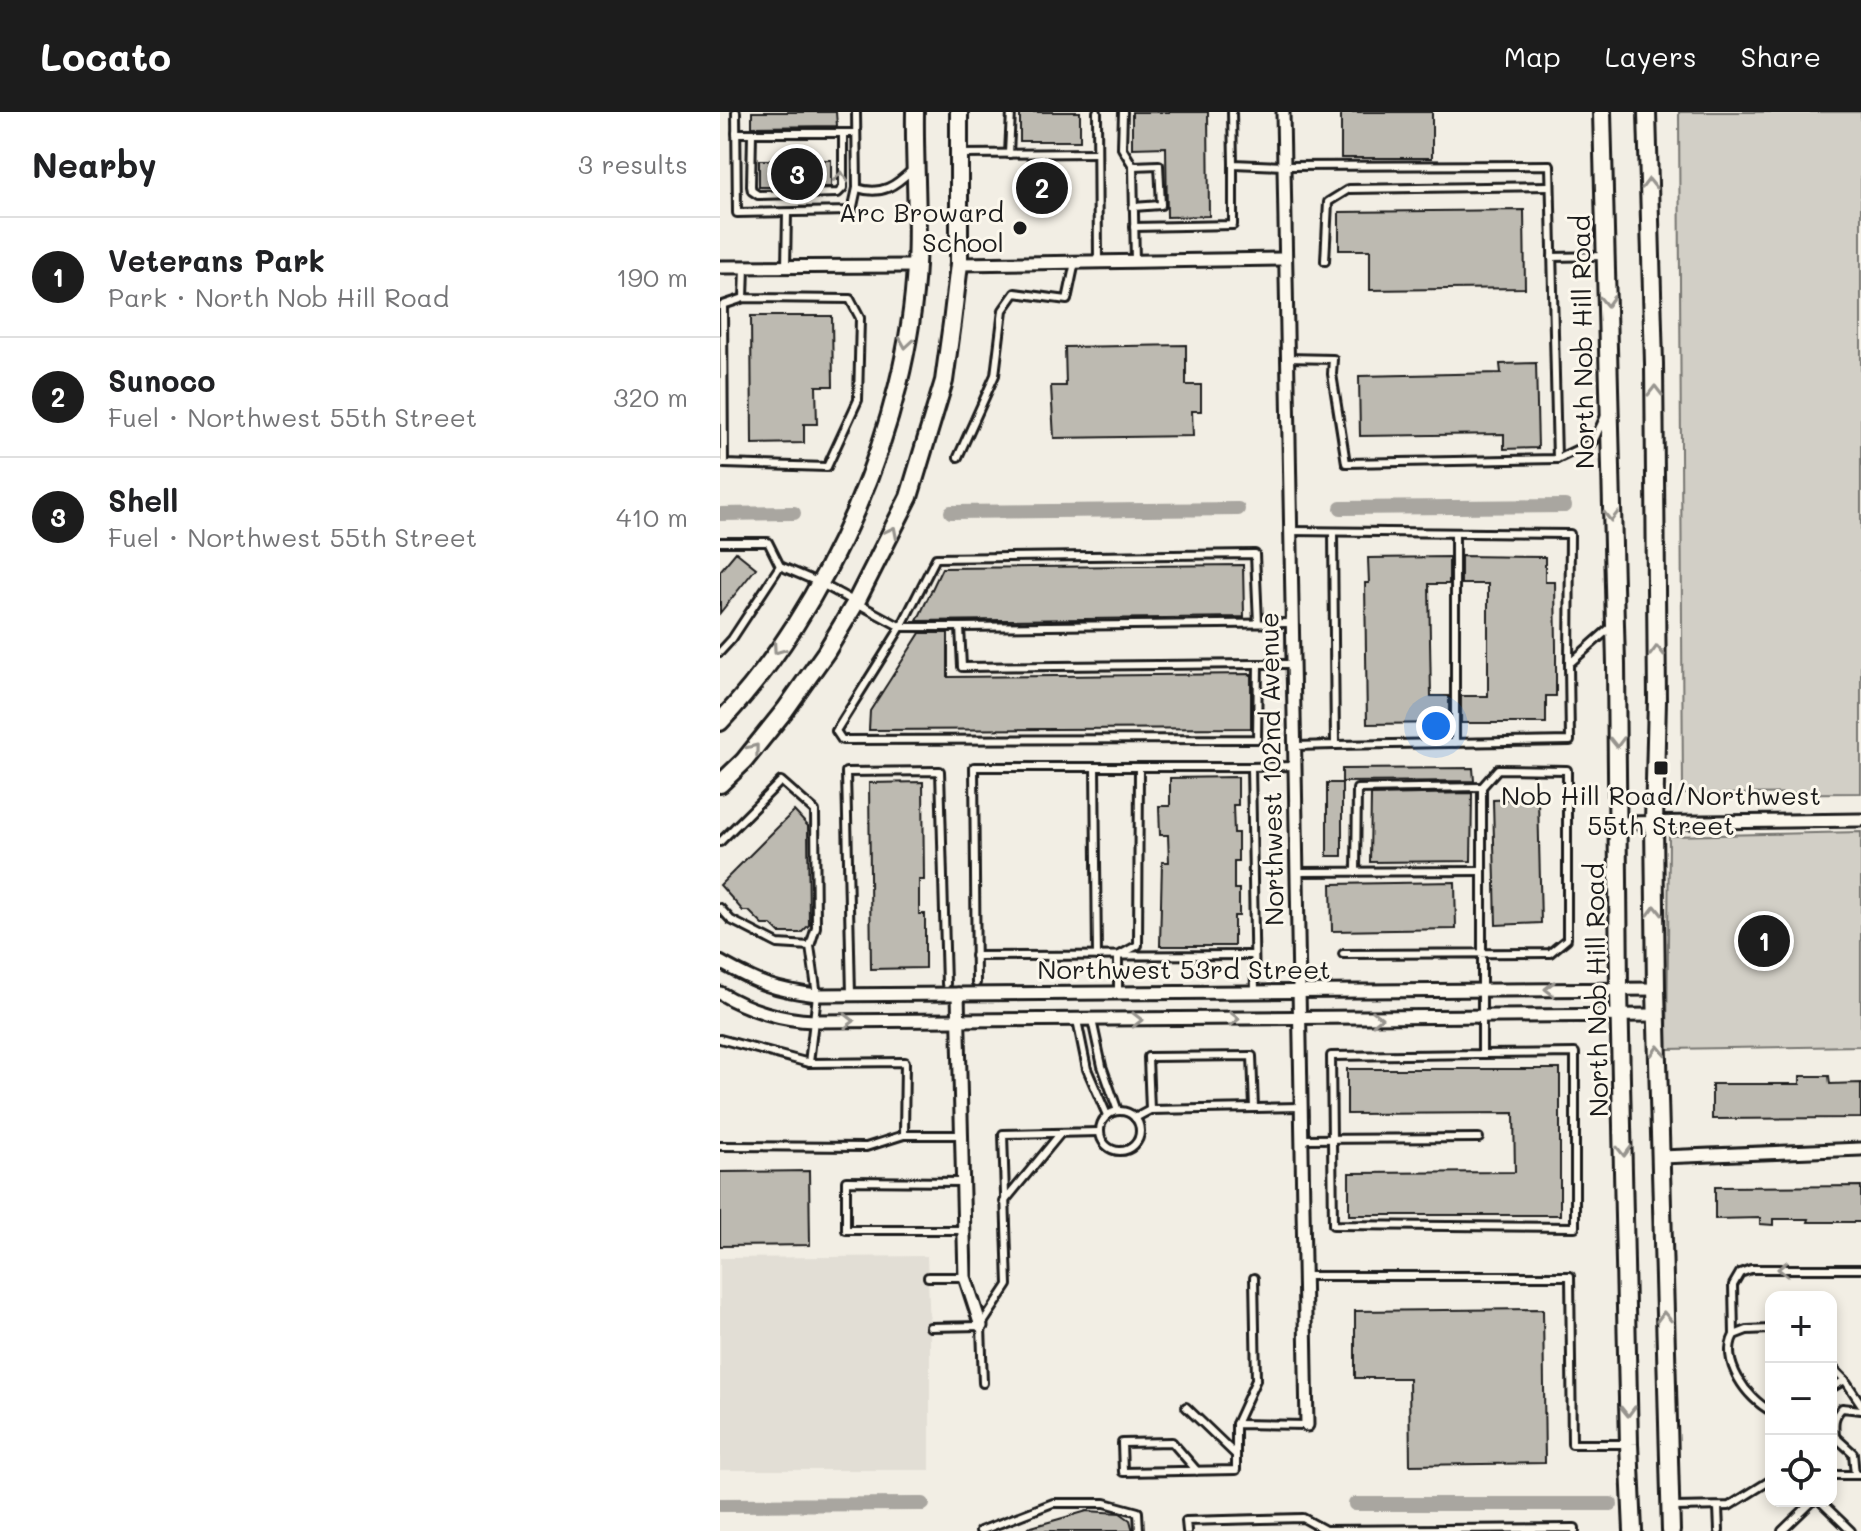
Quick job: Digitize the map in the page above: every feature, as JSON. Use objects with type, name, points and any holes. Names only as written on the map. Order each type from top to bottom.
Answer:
[{"type":"main road","points":[[720,722],[743,698],[820,583],[876,463],[898,394],[916,266],[915,112]]},
{"type":"main road","points":[[720,784],[744,761],[785,710],[826,652],[856,602],[909,497],[944,381],[959,264],[959,112]]},
{"type":"main road","name":"North Nob Hill Road","points":[[1602,112],[1633,1531]]},
{"type":"main road","points":[[1647,112],[1654,364],[1656,989],[1671,1531]]},
{"type":"street","name":"Northwest 102nd Avenue","points":[[1283,112],[1307,1425]]},
{"type":"street","points":[[959,264],[1285,259]]},
{"type":"street","points":[[720,267],[916,266]]},
{"type":"street","points":[[1618,823],[1861,820]]},
{"type":"street","name":"Northwest 53rd Street","points":[[720,962],[780,991],[817,995],[1656,989]]},
{"type":"street","name":"Northwest 53rd Street","points":[[720,993],[758,1011],[799,1021],[1657,1015]]},
{"type":"street","points":[[958,994],[965,1277],[981,1326]]},
{"type":"street","points":[[1661,1157],[1861,1149]]},
{"type":"lane","points":[[736,112],[737,213],[852,211],[857,188],[856,112]]},
{"type":"lane","points":[[1009,154],[1011,112]]},
{"type":"lane","points":[[1097,112],[1098,261]]},
{"type":"lane","points":[[1123,112],[1122,148],[1133,166],[1135,261]]},
{"type":"lane","points":[[1134,227],[1233,225],[1232,112]]},
{"type":"lane","points":[[736,133],[856,133]]},
{"type":"lane","points":[[752,133],[752,191],[758,195],[838,193],[843,188],[843,133]]},
{"type":"lane","points":[[960,154],[1097,153]]},
{"type":"lane","points":[[1233,164],[1550,165],[1557,459]]},
{"type":"lane","points":[[1133,166],[1159,165],[1161,205],[1133,207]]},
{"type":"lane","points":[[857,188],[879,193],[890,188],[915,166]]},
{"type":"lane","points":[[1325,261],[1328,202],[1349,189],[1550,186]]},
{"type":"lane","points":[[786,267],[787,213]]},
{"type":"lane","points":[[1552,257],[1605,256]]},
{"type":"lane","points":[[958,457],[995,375],[1003,310],[1015,293],[1067,300],[1075,262]]},
{"type":"lane","points":[[744,298],[745,267]]},
{"type":"lane","points":[[744,298],[850,299],[860,318],[858,400],[827,467],[724,464],[723,305],[744,298]]},
{"type":"lane","points":[[1286,358],[1333,359],[1332,374],[1346,463],[1557,459],[1593,442],[1609,410]]},
{"type":"lane","points":[[1290,531],[1570,534],[1570,741],[1294,746]]},
{"type":"lane","points":[[1333,532],[1335,745]]},
{"type":"lane","points":[[1455,533],[1455,743]]},
{"type":"lane","points":[[720,542],[768,542],[780,566],[820,583],[901,627],[1292,623]]},
{"type":"lane","points":[[1258,623],[1255,554],[936,558],[901,627],[836,731],[842,740],[1257,739],[1258,664]]},
{"type":"lane","points":[[720,652],[732,639],[780,566]]},
{"type":"lane","points":[[1569,664],[1614,625]]},
{"type":"lane","points":[[960,627],[962,667],[1293,664]]},
{"type":"lane","points":[[976,983],[974,767],[1294,766]]},
{"type":"lane","points":[[1095,767],[1097,956]]},
{"type":"lane","points":[[1118,956],[1138,945],[1139,767]]},
{"type":"lane","points":[[1251,767],[1255,992]]},
{"type":"lane","points":[[1343,954],[1482,953],[1550,953],[1567,939],[1567,770],[1498,769],[1482,787],[1482,871],[1482,953],[1482,1054]]},
{"type":"lane","points":[[851,995],[846,772],[940,771],[946,984]]},
{"type":"lane","points":[[720,842],[781,781],[815,811],[816,927],[810,946],[817,995],[809,1063]]},
{"type":"lane","points":[[1356,872],[1357,789],[1482,787]]},
{"type":"lane","points":[[1296,872],[1482,871]]},
{"type":"lane","points":[[720,908],[731,920],[778,944],[810,946]]},
{"type":"lane","points":[[975,956],[1254,955]]},
{"type":"lane","points":[[1118,956],[1118,992]]},
{"type":"lane","points":[[1077,1020],[1087,1069],[1107,1115]]},
{"type":"lane","points":[[1092,1020],[1102,1066],[1118,1111]]},
{"type":"lane","points":[[720,1039],[809,1063],[905,1062],[904,1135]]},
{"type":"lane","points":[[1575,1053],[1575,1227],[1333,1225],[1331,1056],[1482,1054],[1575,1053]]},
{"type":"lane","points":[[1150,1110],[1148,1057],[1252,1056],[1254,1108]]},
{"type":"lane","points":[[1135,1118],[1150,1110],[1301,1107]]},
{"type":"lane","points":[[1118,1111],[1135,1118],[1140,1136],[1128,1150],[1109,1148],[1099,1132],[1107,1115],[1118,1111]]},
{"type":"lane","points":[[983,1383],[981,1326],[1008,1285],[1003,1134],[1099,1132]]},
{"type":"lane","points":[[1004,1202],[1061,1133]]},
{"type":"lane","points":[[720,1146],[866,1147],[904,1135],[960,1135]]},
{"type":"lane","points":[[1302,1139],[1479,1138]]},
{"type":"lane","points":[[962,1182],[846,1181],[846,1230],[963,1230]]},
{"type":"lane","points":[[1765,1408],[1734,1373],[1728,1350],[1734,1335],[1733,1285],[1740,1273],[1751,1269],[1861,1269]]},
{"type":"lane","points":[[1306,1276],[1570,1276],[1572,1444],[1629,1444]]},
{"type":"lane","points":[[928,1277],[965,1277]]},
{"type":"lane","points":[[1197,1471],[1172,1442],[1122,1443],[1123,1472],[1197,1471],[1236,1470],[1236,1424],[1256,1380],[1254,1278]]},
{"type":"lane","points":[[930,1327],[981,1326]]},
{"type":"lane","points":[[1734,1335],[1747,1330],[1765,1329]]},
{"type":"lane","points":[[1837,1372],[1861,1407],[1842,1408],[1837,1413]]},
{"type":"lane","points":[[1837,1385],[1845,1380]]},
{"type":"lane","points":[[1186,1407],[1236,1455]]},
{"type":"lane","points":[[1236,1424],[1307,1425]]},
{"type":"lane","points":[[1837,1439],[1853,1453],[1858,1475],[1837,1475]]},
{"type":"lane","points":[[1670,1507],[1729,1506],[1765,1484]]},
{"type":"lane","points":[[980,1531],[1053,1503],[1105,1503],[1138,1512],[1139,1531]]},
{"type":"lane","points":[[1718,1507],[1719,1531]]},
{"type":"lane","points":[[1782,1531],[1807,1507]]},
{"type":"lane","points":[[1826,1507],[1851,1531]]},
{"type":"lane","points":[[1187,1531],[1186,1521],[1303,1518],[1325,1530],[1575,1528],[1575,1531]]},
{"type":"shaded area","points":[[1679,112],[1861,112],[1861,793],[1683,794]]},
{"type":"shaded area","points":[[1861,832],[1861,1046],[1667,1049],[1669,836]]},
{"type":"shaded area","points":[[927,1256],[930,1470],[720,1470],[720,1258]]},
{"type":"building","points":[[752,112],[836,112],[837,126],[752,127]]},
{"type":"building","points":[[1020,112],[1080,112],[1080,141],[1020,141]]},
{"type":"building","points":[[1132,112],[1208,112],[1209,216],[1167,217],[1166,147],[1132,148]]},
{"type":"building","points":[[1341,112],[1432,112],[1432,158],[1341,158]]},
{"type":"building","points":[[759,160],[831,160],[831,187],[759,187]]},
{"type":"building","points":[[1032,180],[1052,180],[1052,197],[1031,196]]},
{"type":"building","points":[[1524,210],[1525,288],[1370,290],[1370,250],[1339,250],[1339,212]]},
{"type":"building","points":[[751,316],[832,316],[833,386],[816,386],[817,424],[804,424],[804,443],[752,444]]},
{"type":"building","points":[[1186,345],[1186,385],[1201,385],[1201,411],[1192,411],[1193,436],[1054,438],[1051,386],[1066,386],[1065,347]]},
{"type":"building","points":[[1536,363],[1538,448],[1504,449],[1504,434],[1360,436],[1359,376],[1501,373],[1500,364]]},
{"type":"building","points":[[736,552],[756,568],[720,613],[720,571]]},
{"type":"building","points":[[1461,556],[1545,557],[1545,582],[1555,582],[1556,647],[1556,696],[1546,696],[1546,723],[1461,723],[1461,696],[1488,696],[1488,584],[1461,584]]},
{"type":"building","points":[[1449,557],[1449,584],[1429,584],[1431,696],[1449,696],[1449,723],[1367,724],[1365,583],[1369,583],[1368,558]]},
{"type":"building","points":[[1243,565],[1244,617],[917,621],[942,568]]},
{"type":"building","points":[[920,633],[948,633],[948,677],[1251,674],[1251,728],[869,730],[870,711]]},
{"type":"building","points":[[1473,768],[1474,781],[1342,782],[1342,769]]},
{"type":"building","points":[[1238,777],[1238,805],[1233,805],[1234,833],[1238,833],[1234,889],[1239,889],[1239,916],[1234,916],[1234,946],[1160,946],[1162,862],[1169,862],[1168,835],[1160,835],[1159,806],[1170,806],[1170,778]]},
{"type":"building","points":[[923,782],[924,880],[919,880],[919,914],[925,914],[925,968],[871,969],[869,783]]},
{"type":"building","points":[[1327,783],[1342,783],[1342,856],[1327,856]]},
{"type":"building","points":[[1472,793],[1471,861],[1370,862],[1371,795]]},
{"type":"building","points":[[1538,798],[1541,923],[1496,925],[1493,800]]},
{"type":"building","points":[[794,811],[808,826],[809,925],[801,933],[779,933],[771,925],[763,925],[749,911],[743,911],[720,885]]},
{"type":"building","points":[[1455,882],[1456,929],[1332,931],[1331,884]]},
{"type":"building","points":[[1347,1069],[1560,1069],[1560,1215],[1349,1215],[1349,1173],[1515,1172],[1514,1113],[1347,1114]]},
{"type":"building","points":[[1800,1076],[1829,1076],[1830,1084],[1861,1083],[1861,1118],[1712,1119],[1712,1084],[1800,1084]]},
{"type":"building","points":[[809,1171],[810,1245],[720,1246],[720,1172]]},
{"type":"building","points":[[1861,1186],[1861,1222],[1773,1219],[1773,1225],[1760,1224],[1760,1218],[1715,1219],[1715,1187]]},
{"type":"building","points":[[1543,1309],[1545,1463],[1410,1465],[1409,1378],[1355,1378],[1355,1311]]},
{"type":"building","points":[[1087,1511],[1120,1513],[1130,1520],[1133,1531],[1029,1531],[1028,1528]]},
{"type":"waterway","points":[[1341,508],[1565,506]]},
{"type":"waterway","points":[[951,512],[1238,509]]},
{"type":"waterway","points":[[720,514],[794,513]]},
{"type":"waterway","points":[[720,1505],[923,1504]]},
{"type":"waterway","points":[[1355,1504],[1611,1504]]},
{"type":"place","name":"Shell","points":[[797,174]]},
{"type":"place","name":"Sunoco","points":[[1042,188]]},
{"type":"place","name":"Arc Broward School","points":[[1020,228]]},
{"type":"place","name":"Nob Hill Road/Northwest 55th Street","points":[[1661,768]]},
{"type":"place","name":"Veterans Park","points":[[1764,941]]}]
